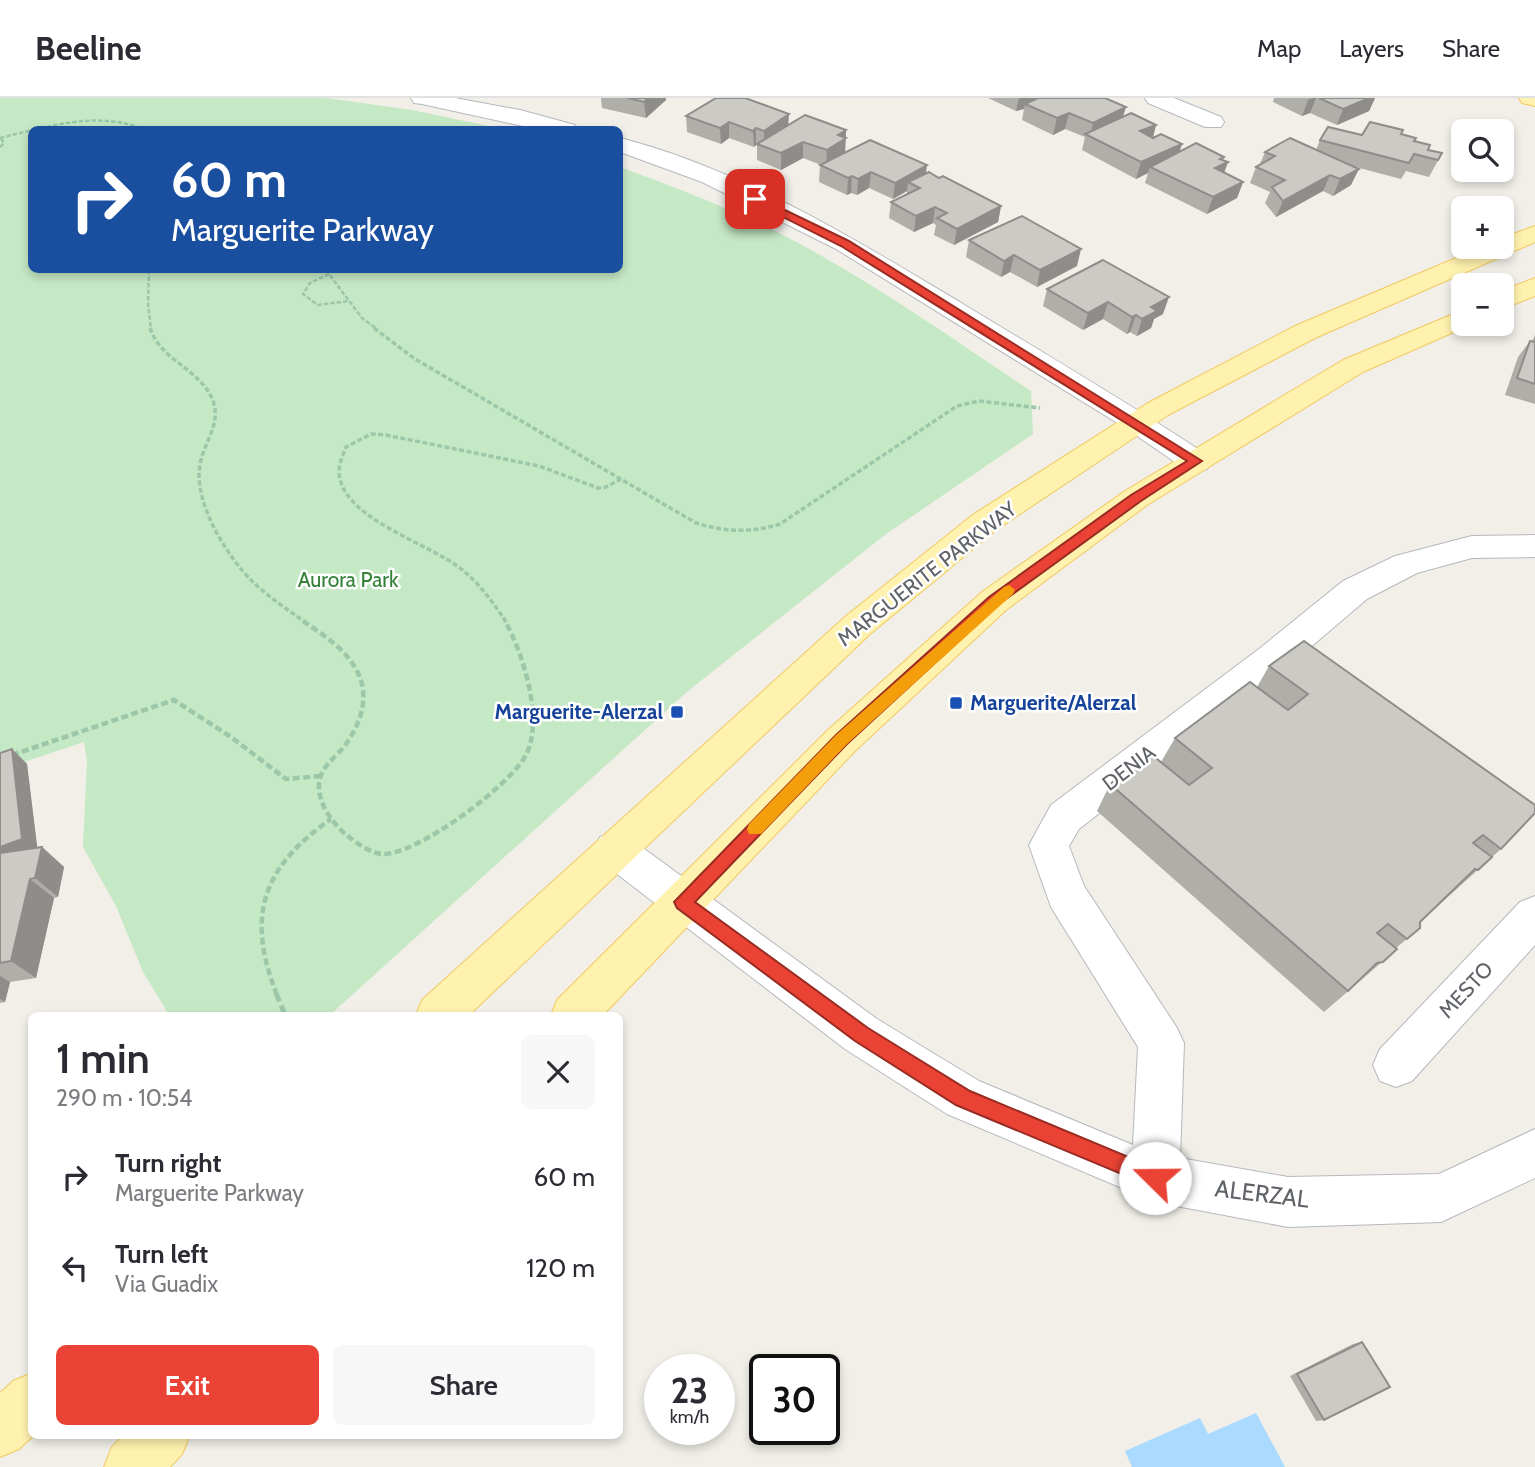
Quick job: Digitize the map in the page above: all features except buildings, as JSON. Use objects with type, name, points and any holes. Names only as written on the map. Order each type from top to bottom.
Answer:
[{"type":"main road","points":[[1530,98],[1535,100]]},
{"type":"main road","name":"MARGUERITE PARKWAY","points":[[441,1012],[858,625],[985,523],[1137,422],[1305,332],[1535,233]]},
{"type":"main road","points":[[1514,296],[1535,286]]},
{"type":"main road","points":[[576,1012],[842,740],[994,601],[1136,498],[1196,461],[1353,366],[1451,323]]},
{"type":"main road","points":[[0,1430],[28,1404]]},
{"type":"main road","points":[[132,1467],[159,1439]]},
{"type":"street","points":[[422,98],[553,126]]},
{"type":"street","points":[[520,117],[542,98]]},
{"type":"street","points":[[1156,98],[1213,122]]},
{"type":"street","points":[[623,146],[710,177],[845,244],[1137,422],[1196,461]]},
{"type":"street","name":"DENIA","points":[[1155,1178],[1161,1043],[1066,894],[1049,845],[1065,817],[1272,659],[1355,590],[1407,564],[1472,547],[1535,546]]},
{"type":"street","name":"ALERZAL","points":[[614,849],[861,1034],[963,1098],[1155,1178],[1288,1202],[1441,1198],[1535,1153]]},
{"type":"street","name":"MESTO","points":[[1396,1065],[1535,915]]},
{"type":"path","points":[[55,126],[100,118],[130,122],[139,126]]},
{"type":"path","points":[[0,147],[4,143],[0,138],[28,131]]},
{"type":"path","points":[[149,273],[148,316],[154,338],[164,353],[200,380],[215,404],[216,424],[199,471],[203,499],[219,538],[247,575],[265,593],[338,646],[349,657],[363,681],[366,702],[362,714],[346,745],[320,776],[321,798],[331,819],[345,833],[370,849],[383,854],[400,851],[429,838],[458,819],[514,773],[527,755],[531,730],[528,680],[521,651],[498,611],[460,568],[399,534],[347,494],[340,481],[340,462],[346,447],[371,433],[540,466],[598,488],[604,488],[621,479]]},
{"type":"path","points":[[348,301],[317,305],[307,300],[303,294],[310,283],[329,274],[362,318],[415,359],[696,523],[721,532],[760,531],[780,524],[957,406],[979,401],[1042,408],[1082,389]]},
{"type":"path","points":[[0,759],[174,700],[231,737],[286,779],[320,776]]},
{"type":"path","points":[[284,1012],[267,972],[262,945],[260,921],[264,891],[286,853],[306,835],[331,819]]},
{"type":"green space","name":"Aurora Park","points":[[0,98],[326,98],[412,110],[489,126],[28,126],[28,273],[623,273],[623,168],[741,215],[811,250],[895,300],[1031,391],[1033,434],[886,534],[688,691],[333,1012],[167,1012],[143,972],[116,906],[83,847],[87,761],[84,742],[0,770]]},
{"type":"water","points":[[1256,1413],[1285,1467],[1132,1467],[1125,1451],[1200,1418],[1208,1434]]},
{"type":"slow traffic","points":[[755,829],[842,740],[1009,590]]},
{"type":"place","name":"Marguerite/Alerzal","points":[[956,703]]},
{"type":"place","name":"Marguerite-Alerzal","points":[[677,712]]},
{"type":"route","points":[[755,199],[845,244],[1137,422],[1196,461],[1136,498],[994,601],[842,740],[683,902],[861,1034],[963,1098],[1155,1178]]}]
